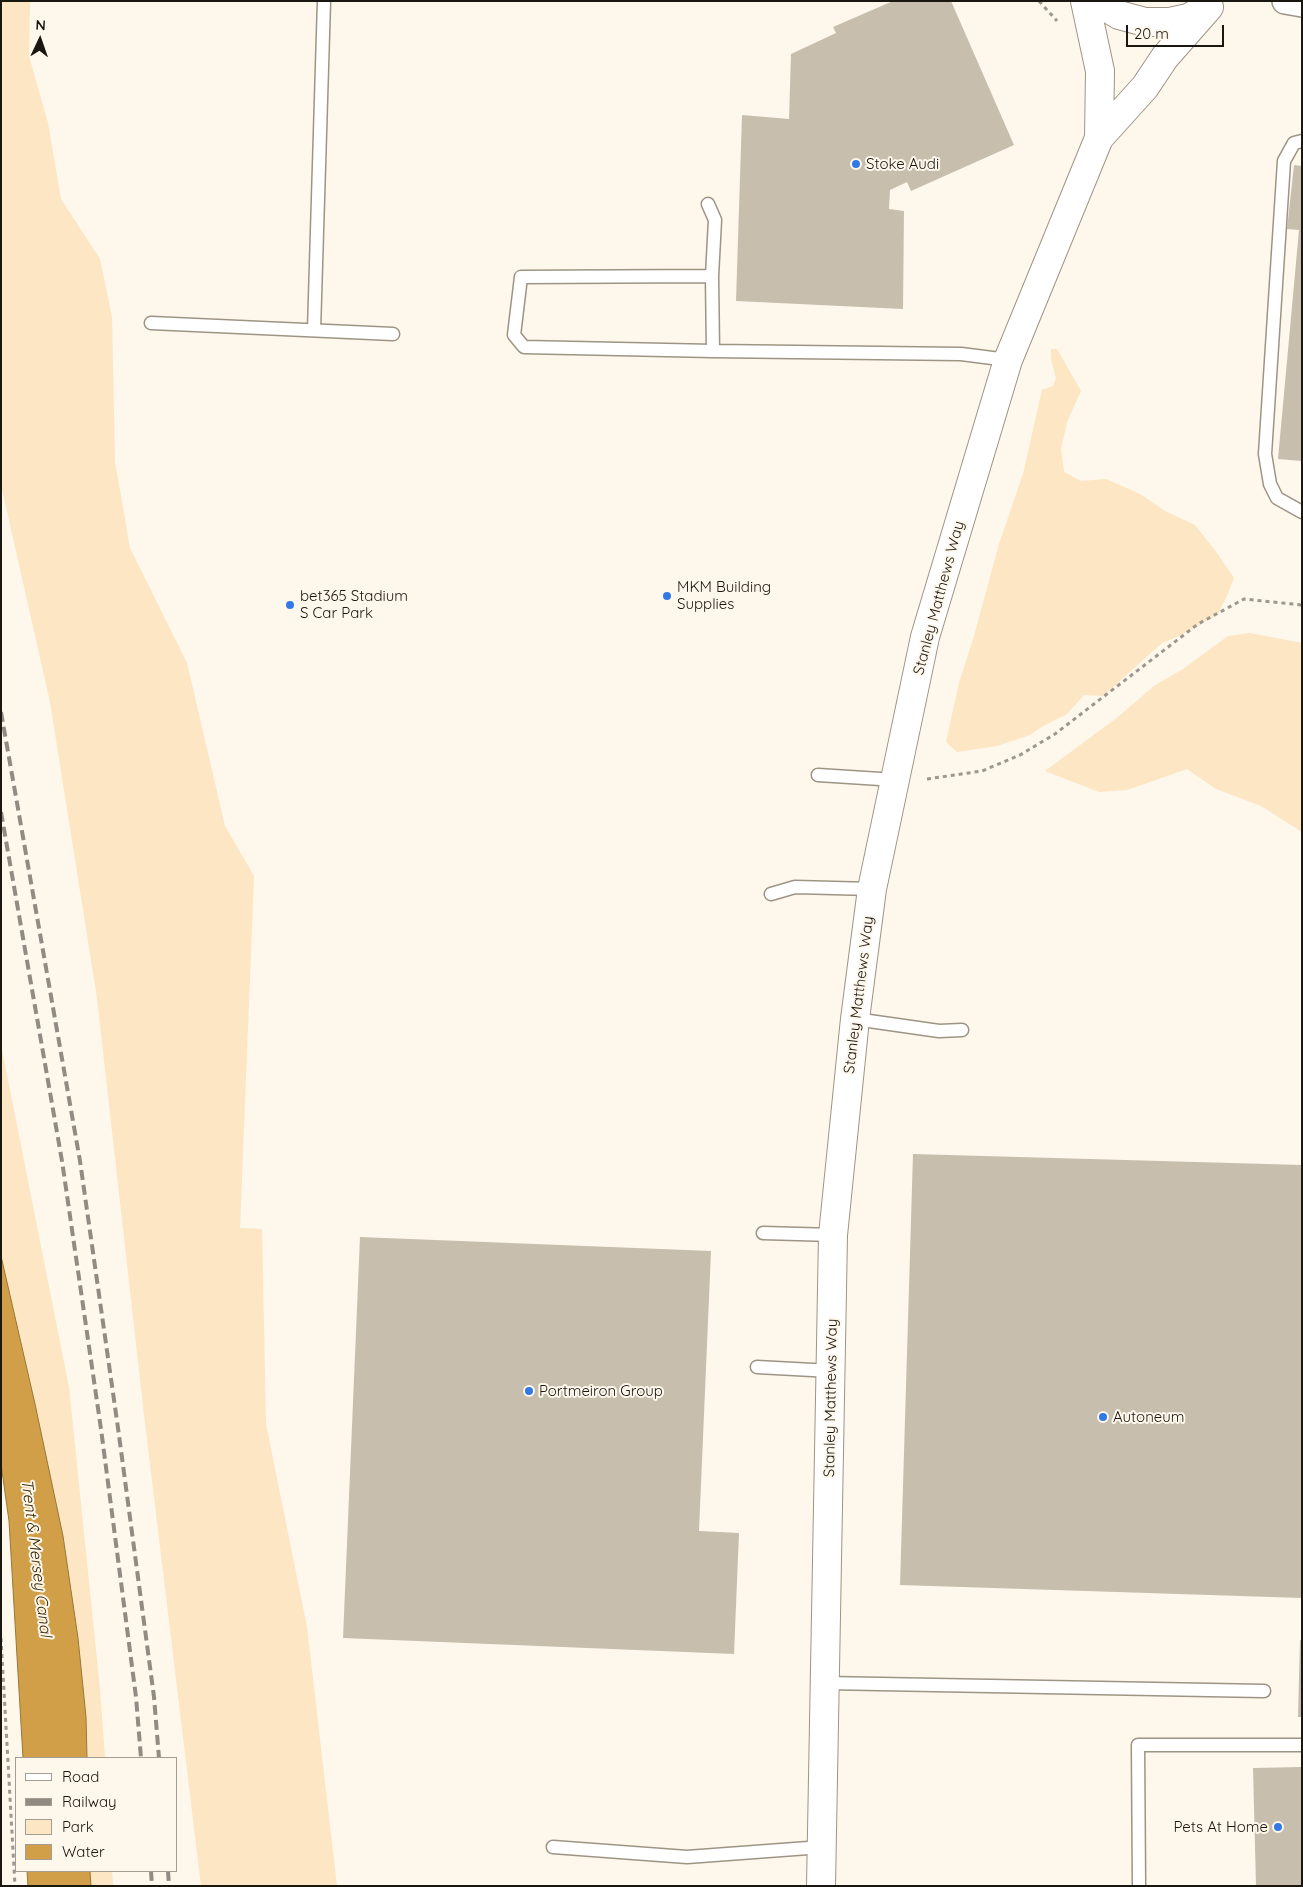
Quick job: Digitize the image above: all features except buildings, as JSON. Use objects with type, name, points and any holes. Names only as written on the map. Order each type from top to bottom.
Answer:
[{"type":"main road","name":"Stanley Matthews Way","points":[[1085,1],[1100,71],[1099,138]]},
{"type":"main road","points":[[1096,1],[1119,15],[1145,22],[1170,22],[1188,18],[1213,4]]},
{"type":"main road","name":"Stanley Matthews Way","points":[[821,1886],[832,1371],[833,1235],[855,1019],[872,889],[926,637],[1008,360],[1099,138],[1145,87],[1165,57],[1213,4]]},
{"type":"street","points":[[1285,1],[1302,4]]},
{"type":"lane","points":[[314,330],[324,1]]},
{"type":"lane","points":[[1302,141],[1294,143],[1284,161],[1265,454],[1270,484],[1277,498],[1302,512]]},
{"type":"lane","points":[[708,204],[714,220],[712,276],[713,351]]},
{"type":"lane","points":[[712,276],[521,277],[514,335],[524,347],[960,354],[1008,360]]},
{"type":"lane","points":[[151,324],[393,334]]},
{"type":"lane","points":[[818,775],[896,780]]},
{"type":"lane","points":[[771,894],[795,887],[872,889]]},
{"type":"lane","points":[[855,1019],[939,1031],[962,1030]]},
{"type":"lane","points":[[763,1233],[833,1235]]},
{"type":"lane","points":[[757,1367],[832,1371]]},
{"type":"lane","points":[[825,1683],[1264,1691]]},
{"type":"lane","points":[[1139,1886],[1138,1745],[1302,1745]]},
{"type":"lane","points":[[553,1846],[687,1857],[822,1847]]},
{"type":"path","points":[[896,780],[946,777],[982,771],[1020,755],[1056,734],[1198,624],[1244,599],[1302,605]]},
{"type":"path","points":[[1,1638],[15,1886]]},
{"type":"green space","points":[[1,1],[30,1],[29,56],[48,123],[61,199],[100,259],[112,317],[115,462],[130,548],[187,663],[225,826],[254,876],[240,1228],[262,1229],[266,1424],[307,1627],[337,1886],[201,1886],[143,1406],[97,998],[50,702],[1,485]]},
{"type":"green space","points":[[1051,349],[1057,349],[1081,391],[1067,422],[1061,449],[1064,472],[1081,481],[1106,479],[1140,494],[1165,511],[1195,525],[1234,578],[1217,615],[1162,643],[1103,696],[1084,695],[1067,714],[1030,735],[997,746],[957,752],[946,742],[959,683],[999,544],[1023,474],[1042,390],[1053,386],[1056,378],[1051,359]]},
{"type":"green space","points":[[1250,633],[1302,643],[1302,832],[1261,806],[1216,789],[1187,769],[1127,790],[1099,792],[1045,771],[1118,717],[1154,686],[1183,669],[1228,636]]},
{"type":"green space","points":[[1,1045],[69,1387],[100,1689],[105,1757],[87,1757],[86,1717],[78,1638],[63,1536],[1,1256]]},
{"type":"green space","points":[[90,1872],[112,1872],[113,1886],[91,1886]]},
{"type":"water","name":"Trent & Mersey Canal","points":[[1,1256],[63,1536],[78,1638],[86,1717],[87,1757],[23,1757],[9,1521],[1,1464]]},
{"type":"water","points":[[27,1872],[90,1872],[91,1886],[28,1886]]},
{"type":"railway","points":[[1,712],[80,1161],[154,1697],[159,1757]]},
{"type":"railway","points":[[1,812],[62,1161],[101,1429],[136,1697],[141,1757]]},
{"type":"railway","points":[[151,1872],[152,1886]]},
{"type":"railway","points":[[168,1872],[169,1886]]},
{"type":"place","name":"Stoke Audi","points":[[856,164]]},
{"type":"place","name":"MKM Building Supplies","points":[[667,596]]},
{"type":"place","name":"bet365 Stadium S Car Park","points":[[290,605]]},
{"type":"place","name":"Portmeiron Group","points":[[529,1391]]},
{"type":"place","name":"Autoneum","points":[[1103,1417]]},
{"type":"place","name":"Pets At Home","points":[[1278,1827]]}]
